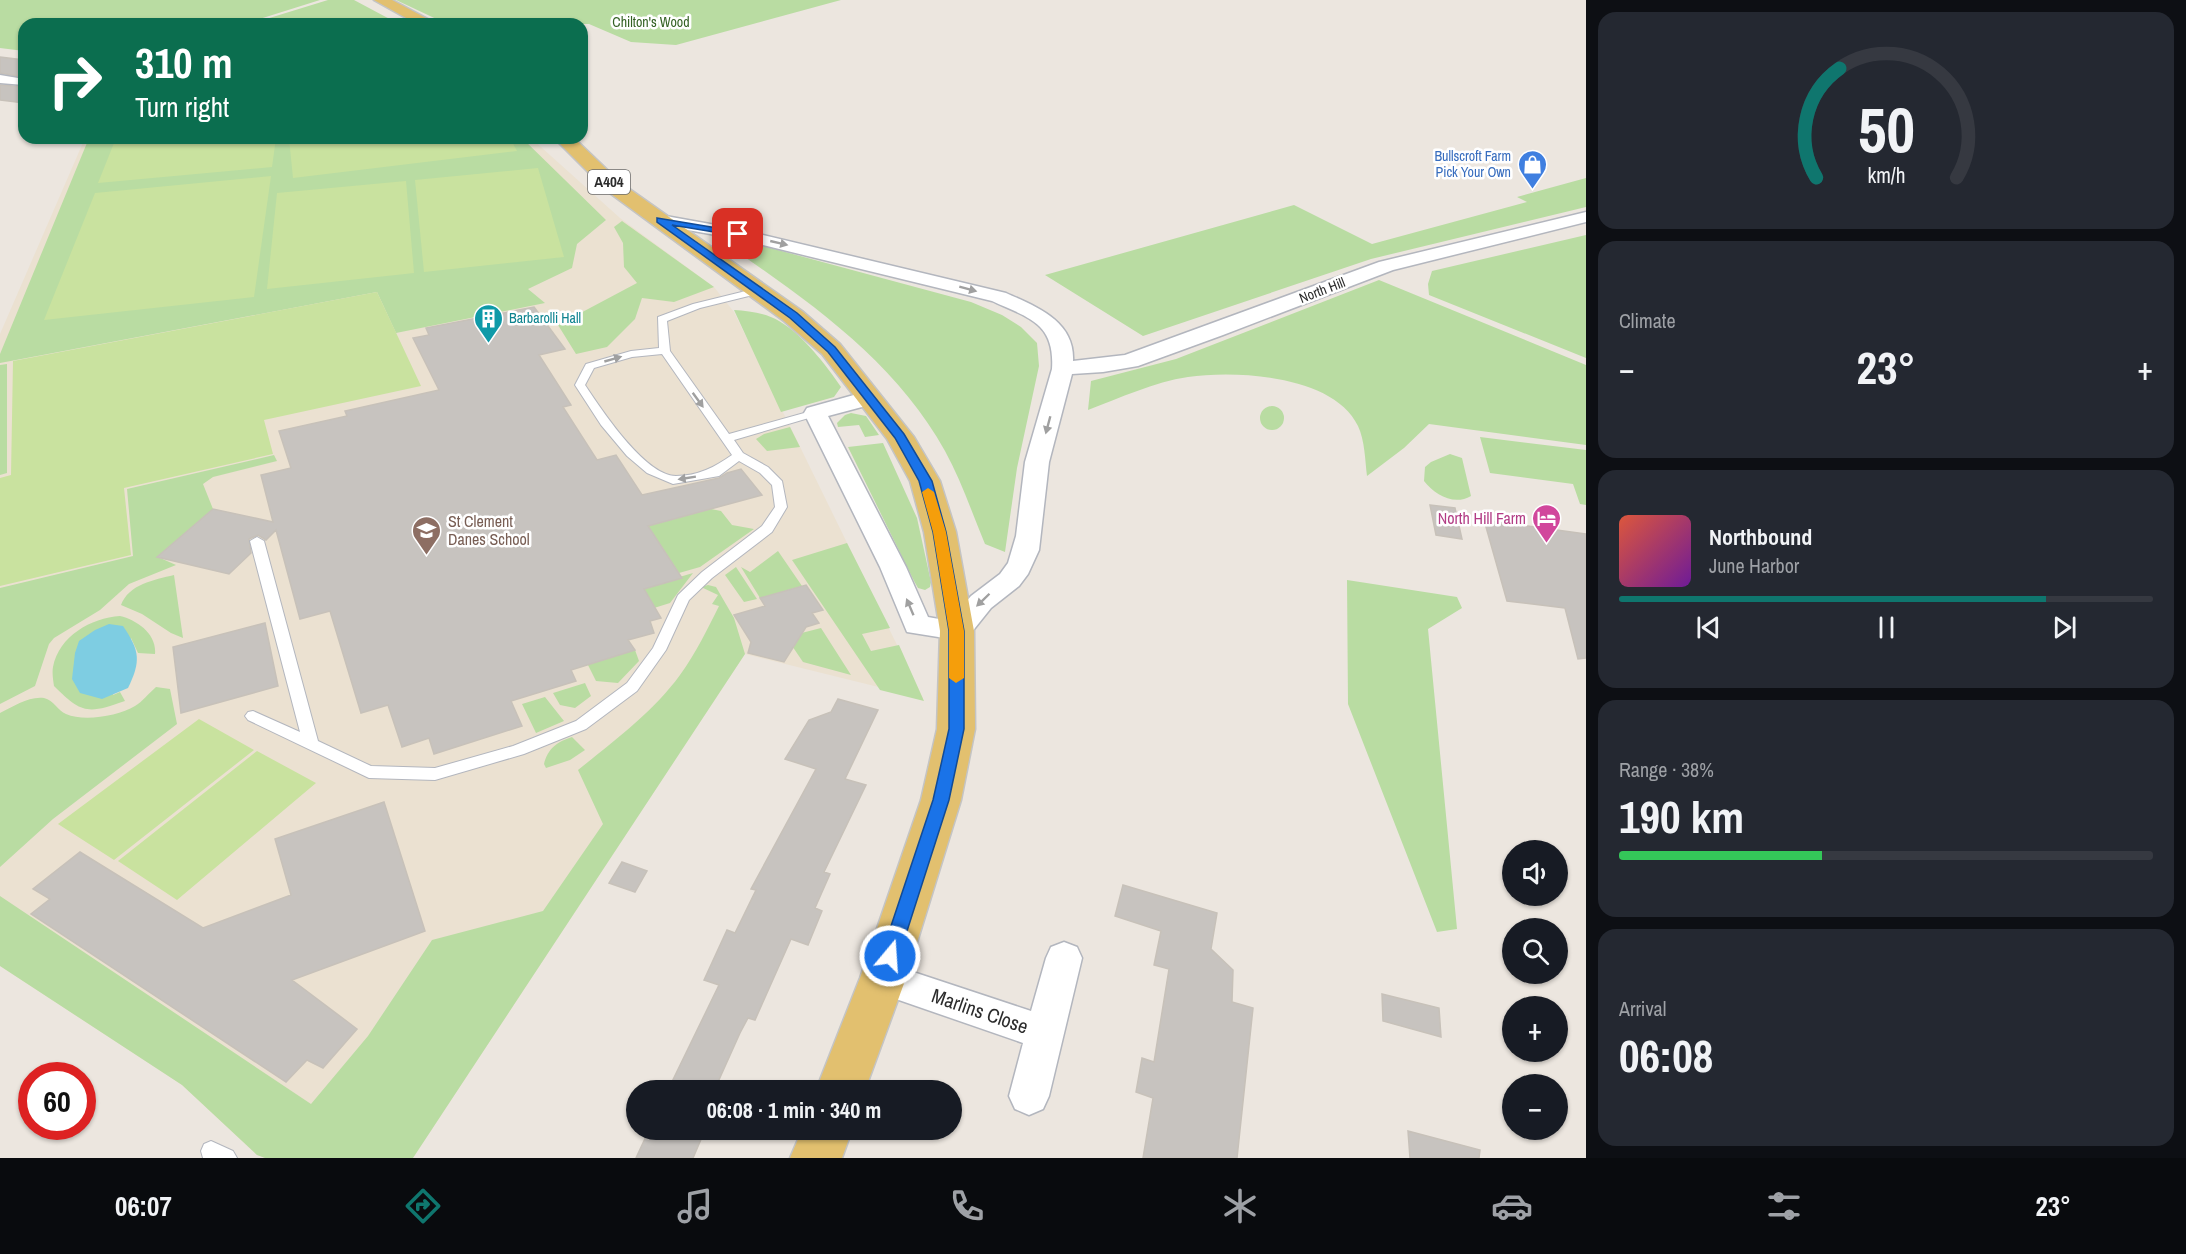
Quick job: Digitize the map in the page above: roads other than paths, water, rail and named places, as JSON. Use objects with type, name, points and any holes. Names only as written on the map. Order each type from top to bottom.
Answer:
[{"type":"main road","points":[[381,0],[417,18]]},
{"type":"main road","name":"A404","points":[[569,144],[614,187],[793,316],[831,349],[900,437],[925,481],[940,532],[957,631],[956,729],[941,800],[883,978],[845,1080]]},
{"type":"main road","points":[[816,1158],[823,1140]]},
{"type":"street","points":[[0,79],[18,82]]},
{"type":"street","name":"North Hill","points":[[1062,368],[1103,366],[1130,361],[1386,266],[1586,218]]},
{"type":"street","points":[[660,220],[738,234],[999,297],[1035,314],[1053,330],[1061,342],[1062,368],[1038,461],[1032,518],[1024,559],[1015,574],[990,594],[957,631],[917,624],[893,567],[815,413],[869,398]]},
{"type":"street","name":"Marlins Close","points":[[1029,1096],[1064,958]]},
{"type":"street","name":"Marlins Close","points":[[883,978],[1044,1033]]},
{"type":"lane","points":[[253,716],[369,772],[435,774],[518,750],[581,725],[632,687],[659,650],[683,598],[707,574],[767,529],[781,507],[778,484],[765,470],[739,456],[665,351],[662,319],[697,306],[758,291]]},
{"type":"lane","points":[[665,351],[631,354],[590,366],[580,386],[605,423],[631,453],[651,470],[673,480],[715,473],[739,456]]},
{"type":"lane","points":[[728,438],[815,413]]},
{"type":"lane","points":[[257,541],[311,744]]},
{"type":"water","points":[[109,624],[123,626],[133,642],[137,663],[128,688],[102,699],[80,693],[72,679],[79,641]]},
{"type":"place","name":"Bullscroft Farm Pick Your Own","points":[[1532,190]]},
{"type":"place","name":"Barbarolli Hall","points":[[488,344]]},
{"type":"place","name":"North Hill Farm","points":[[1547,544]]},
{"type":"place","name":"St Clement Danes School","points":[[427,556]]},
{"type":"park label","name":"Chilton's Wood","points":[[651,22]]}]
